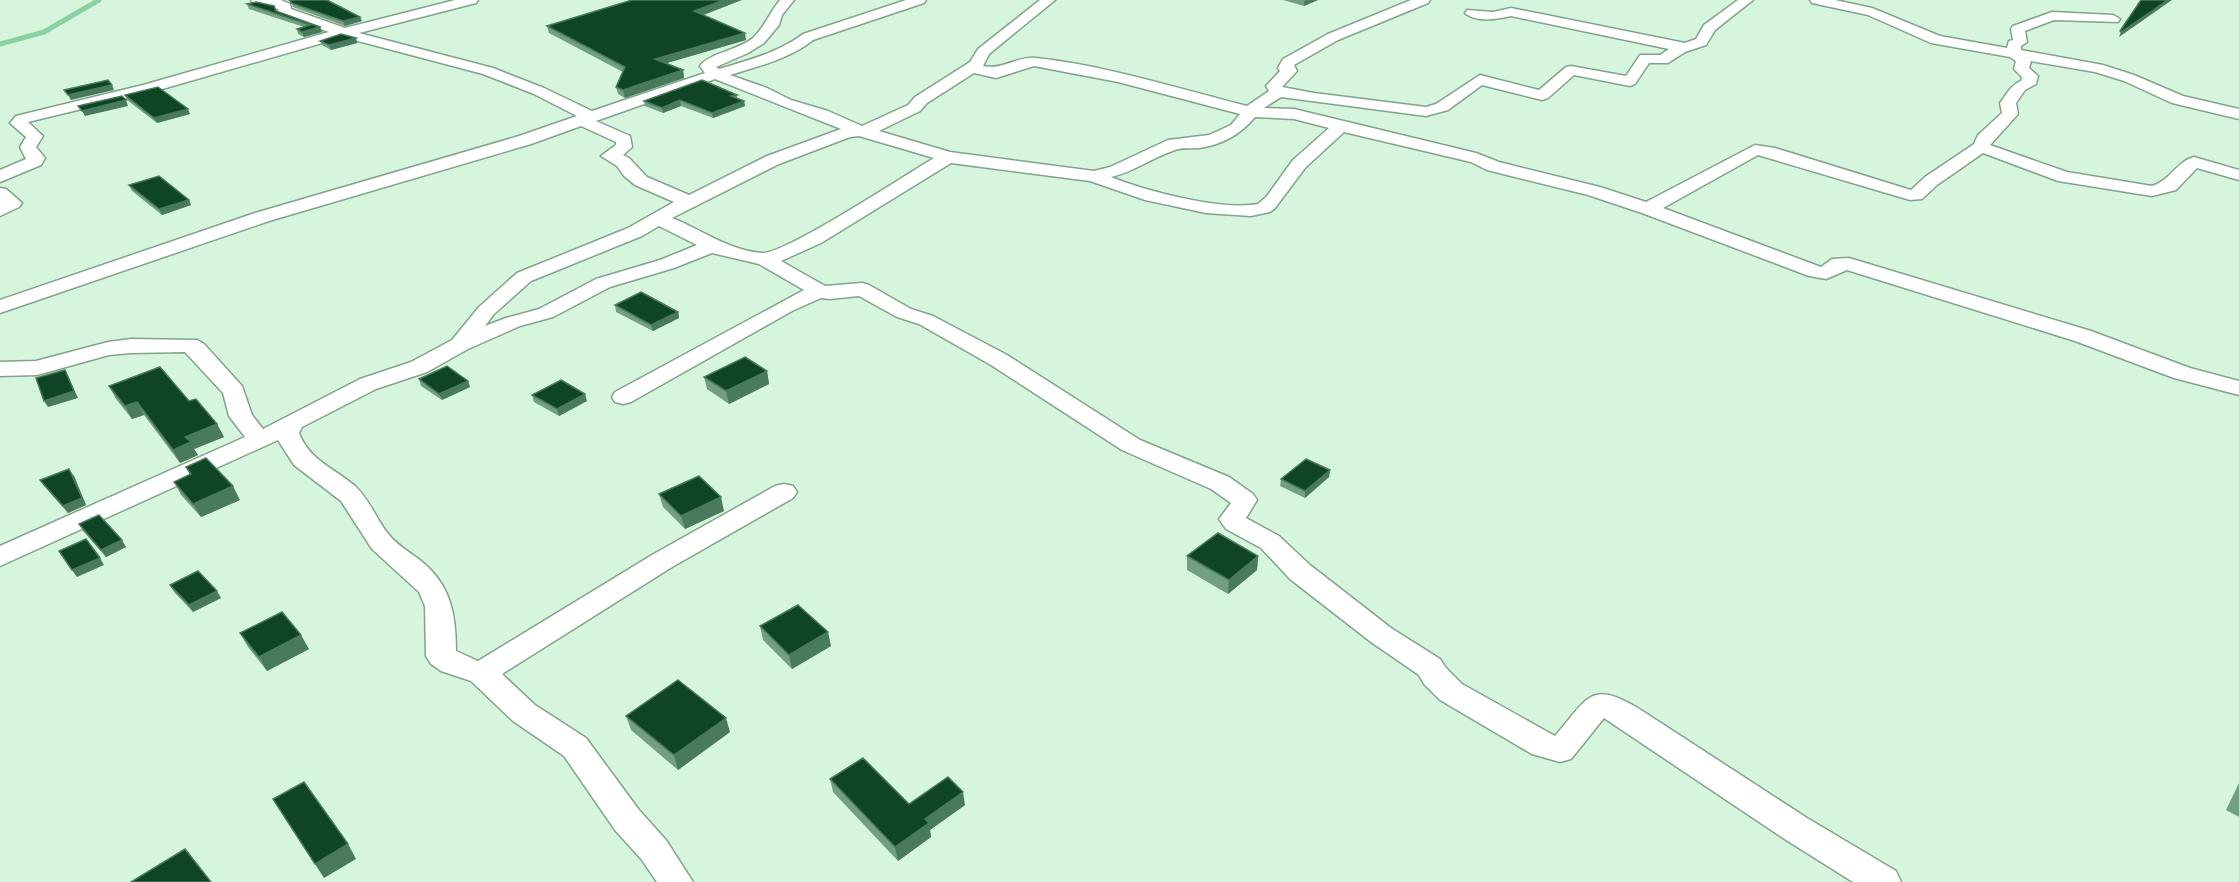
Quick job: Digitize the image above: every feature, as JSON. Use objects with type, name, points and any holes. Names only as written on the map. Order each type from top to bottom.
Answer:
[{"type":"street","points":[[258,0],[284,5],[284,10],[296,16],[372,42],[422,52],[467,67],[488,70],[539,91],[590,116]]},
{"type":"street","points":[[0,177],[35,161],[36,158],[30,154],[28,147],[35,136],[18,123],[22,119],[232,66],[344,33],[471,0]]},
{"type":"street","points":[[787,0],[776,14],[774,22],[767,27],[760,39],[707,65],[708,68],[721,77],[785,103],[822,114],[860,131],[948,157],[1094,176],[1116,171],[1174,144],[1208,142],[1237,128],[1250,112],[1278,92]]},
{"type":"street","points":[[0,307],[240,225],[525,140],[590,116],[780,55],[808,37],[919,0]]},
{"type":"street","points":[[460,345],[486,311],[524,277],[635,232],[688,201],[699,198],[773,160],[848,132],[860,131],[914,108],[921,100],[976,65],[983,52],[1048,0]]},
{"type":"street","points":[[1423,0],[1333,37],[1288,62],[1285,68],[1289,71],[1274,86],[1278,92],[1319,100],[1424,112],[1442,107],[1473,83],[1482,80],[1542,95],[1571,70],[1630,81],[1645,58],[1664,60],[1680,48],[1701,42],[1709,28],[1746,0]]},
{"type":"street","points":[[1817,0],[1872,12],[1936,40],[2064,61],[2115,73],[2178,100],[2239,114]]},
{"type":"street","points":[[1472,13],[1493,16],[1513,12],[1680,48]]},
{"type":"street","points":[[2014,53],[2014,44],[2020,42],[2018,29],[2050,16],[2113,19]]},
{"type":"street","points":[[1648,210],[1755,150],[1770,152],[1914,196],[1981,147],[1991,131],[2008,116],[2008,103],[2020,87],[2030,81],[2030,74],[2021,69],[2025,62],[2014,53]]},
{"type":"street","points":[[971,69],[996,73],[1034,62],[1119,78],[1250,112],[1294,114],[1340,127],[1476,158],[1493,166],[1594,191],[1810,270],[1829,273],[1839,263],[1849,264],[2083,336],[2182,373],[2239,388]]},
{"type":"street","points":[[590,116],[587,118],[588,124],[624,140],[624,147],[610,156],[623,162],[630,172],[641,180],[688,201]]},
{"type":"street","points":[[1094,176],[1144,195],[1239,211],[1260,209],[1266,207],[1299,165],[1340,127]]},
{"type":"street","points":[[1981,147],[2064,177],[2152,191],[2170,186],[2194,162],[2239,175]]},
{"type":"street","points":[[766,260],[814,239],[948,157]]},
{"type":"street","points":[[0,193],[11,199],[13,203],[0,210]]},
{"type":"street","points":[[659,219],[712,246],[746,257],[766,260],[819,291],[830,293],[861,289],[904,313],[926,320],[999,360],[1131,445],[1220,483],[1244,500],[1232,519],[1235,523],[1269,542],[1300,572],[1381,635],[1430,667],[1435,676],[1451,692],[1555,750],[1565,746],[1595,708],[1605,706],[1626,716],[1826,850],[1884,882]]},
{"type":"street","points":[[0,556],[259,440],[368,384],[418,366],[513,322],[546,313],[596,285],[667,264],[712,246]]},
{"type":"street","points":[[623,397],[785,307],[819,291]]},
{"type":"street","points":[[0,369],[37,368],[108,349],[131,346],[189,345],[196,349],[234,391],[241,417],[259,440]]},
{"type":"street","points":[[292,423],[287,433],[303,462],[344,490],[363,513],[379,540],[423,577],[439,600],[442,615],[441,656],[451,663],[481,673],[524,713],[575,747],[627,820],[654,850],[676,882]]},
{"type":"street","points":[[481,673],[662,561],[784,492]]},
{"type":"building","points":[[290,0],[327,0],[360,17],[343,21],[291,3]]},
{"type":"building","points":[[632,0],[724,0],[694,11],[745,33],[655,59],[683,70],[623,90],[616,87],[625,67],[547,26]]},
{"type":"building","points":[[2141,0],[2168,0],[2121,32],[2120,31]]},
{"type":"building","points":[[256,2],[274,6],[276,11],[320,27],[302,32],[297,29],[310,25],[247,4]]},
{"type":"building","points":[[341,34],[356,38],[329,45],[320,41]]},
{"type":"building","points":[[108,80],[112,85],[68,95],[64,90]]},
{"type":"building","points":[[702,80],[737,95],[731,96],[744,101],[712,113],[680,100],[662,108],[644,101]]},
{"type":"building","points":[[158,87],[188,109],[154,118],[125,95]]},
{"type":"building","points":[[122,96],[126,100],[82,111],[78,106]]},
{"type":"building","points":[[159,176],[189,200],[159,209],[129,185]]},
{"type":"building","points":[[641,292],[678,312],[651,325],[615,305]]},
{"type":"building","points":[[745,357],[767,371],[726,391],[704,377]]},
{"type":"building","points":[[447,366],[468,381],[439,394],[419,379]]},
{"type":"building","points":[[160,367],[189,401],[196,399],[217,424],[185,437],[191,442],[173,450],[137,402],[125,406],[109,386]]},
{"type":"building","points":[[65,370],[74,391],[44,401],[36,378]]},
{"type":"building","points":[[561,380],[585,394],[557,409],[532,395]]},
{"type":"building","points":[[206,458],[233,486],[193,504],[174,482],[191,474],[186,467]]},
{"type":"building","points":[[1306,459],[1330,470],[1305,491],[1281,479]]},
{"type":"building","points":[[69,469],[82,498],[63,506],[40,480]]},
{"type":"building","points":[[699,476],[721,497],[681,516],[659,494]]},
{"type":"building","points":[[99,515],[122,540],[101,550],[79,524]]},
{"type":"building","points":[[1218,533],[1258,556],[1229,580],[1187,556]]},
{"type":"building","points":[[86,539],[100,558],[72,570],[59,551]]},
{"type":"building","points":[[198,571],[217,591],[189,605],[170,585]]},
{"type":"building","points":[[798,605],[828,632],[789,655],[760,626]]},
{"type":"building","points":[[282,612],[301,635],[259,657],[240,633]]},
{"type":"building","points":[[678,680],[726,718],[674,755],[626,716]]},
{"type":"building","points":[[863,758],[909,804],[948,777],[963,792],[925,819],[929,823],[895,847],[830,779]]},
{"type":"building","points":[[304,782],[348,844],[315,864],[273,799]]},
{"type":"building","points":[[185,849],[211,882],[131,882]]},
{"type":"waterway","points":[[0,44],[44,32],[99,0]]}]
